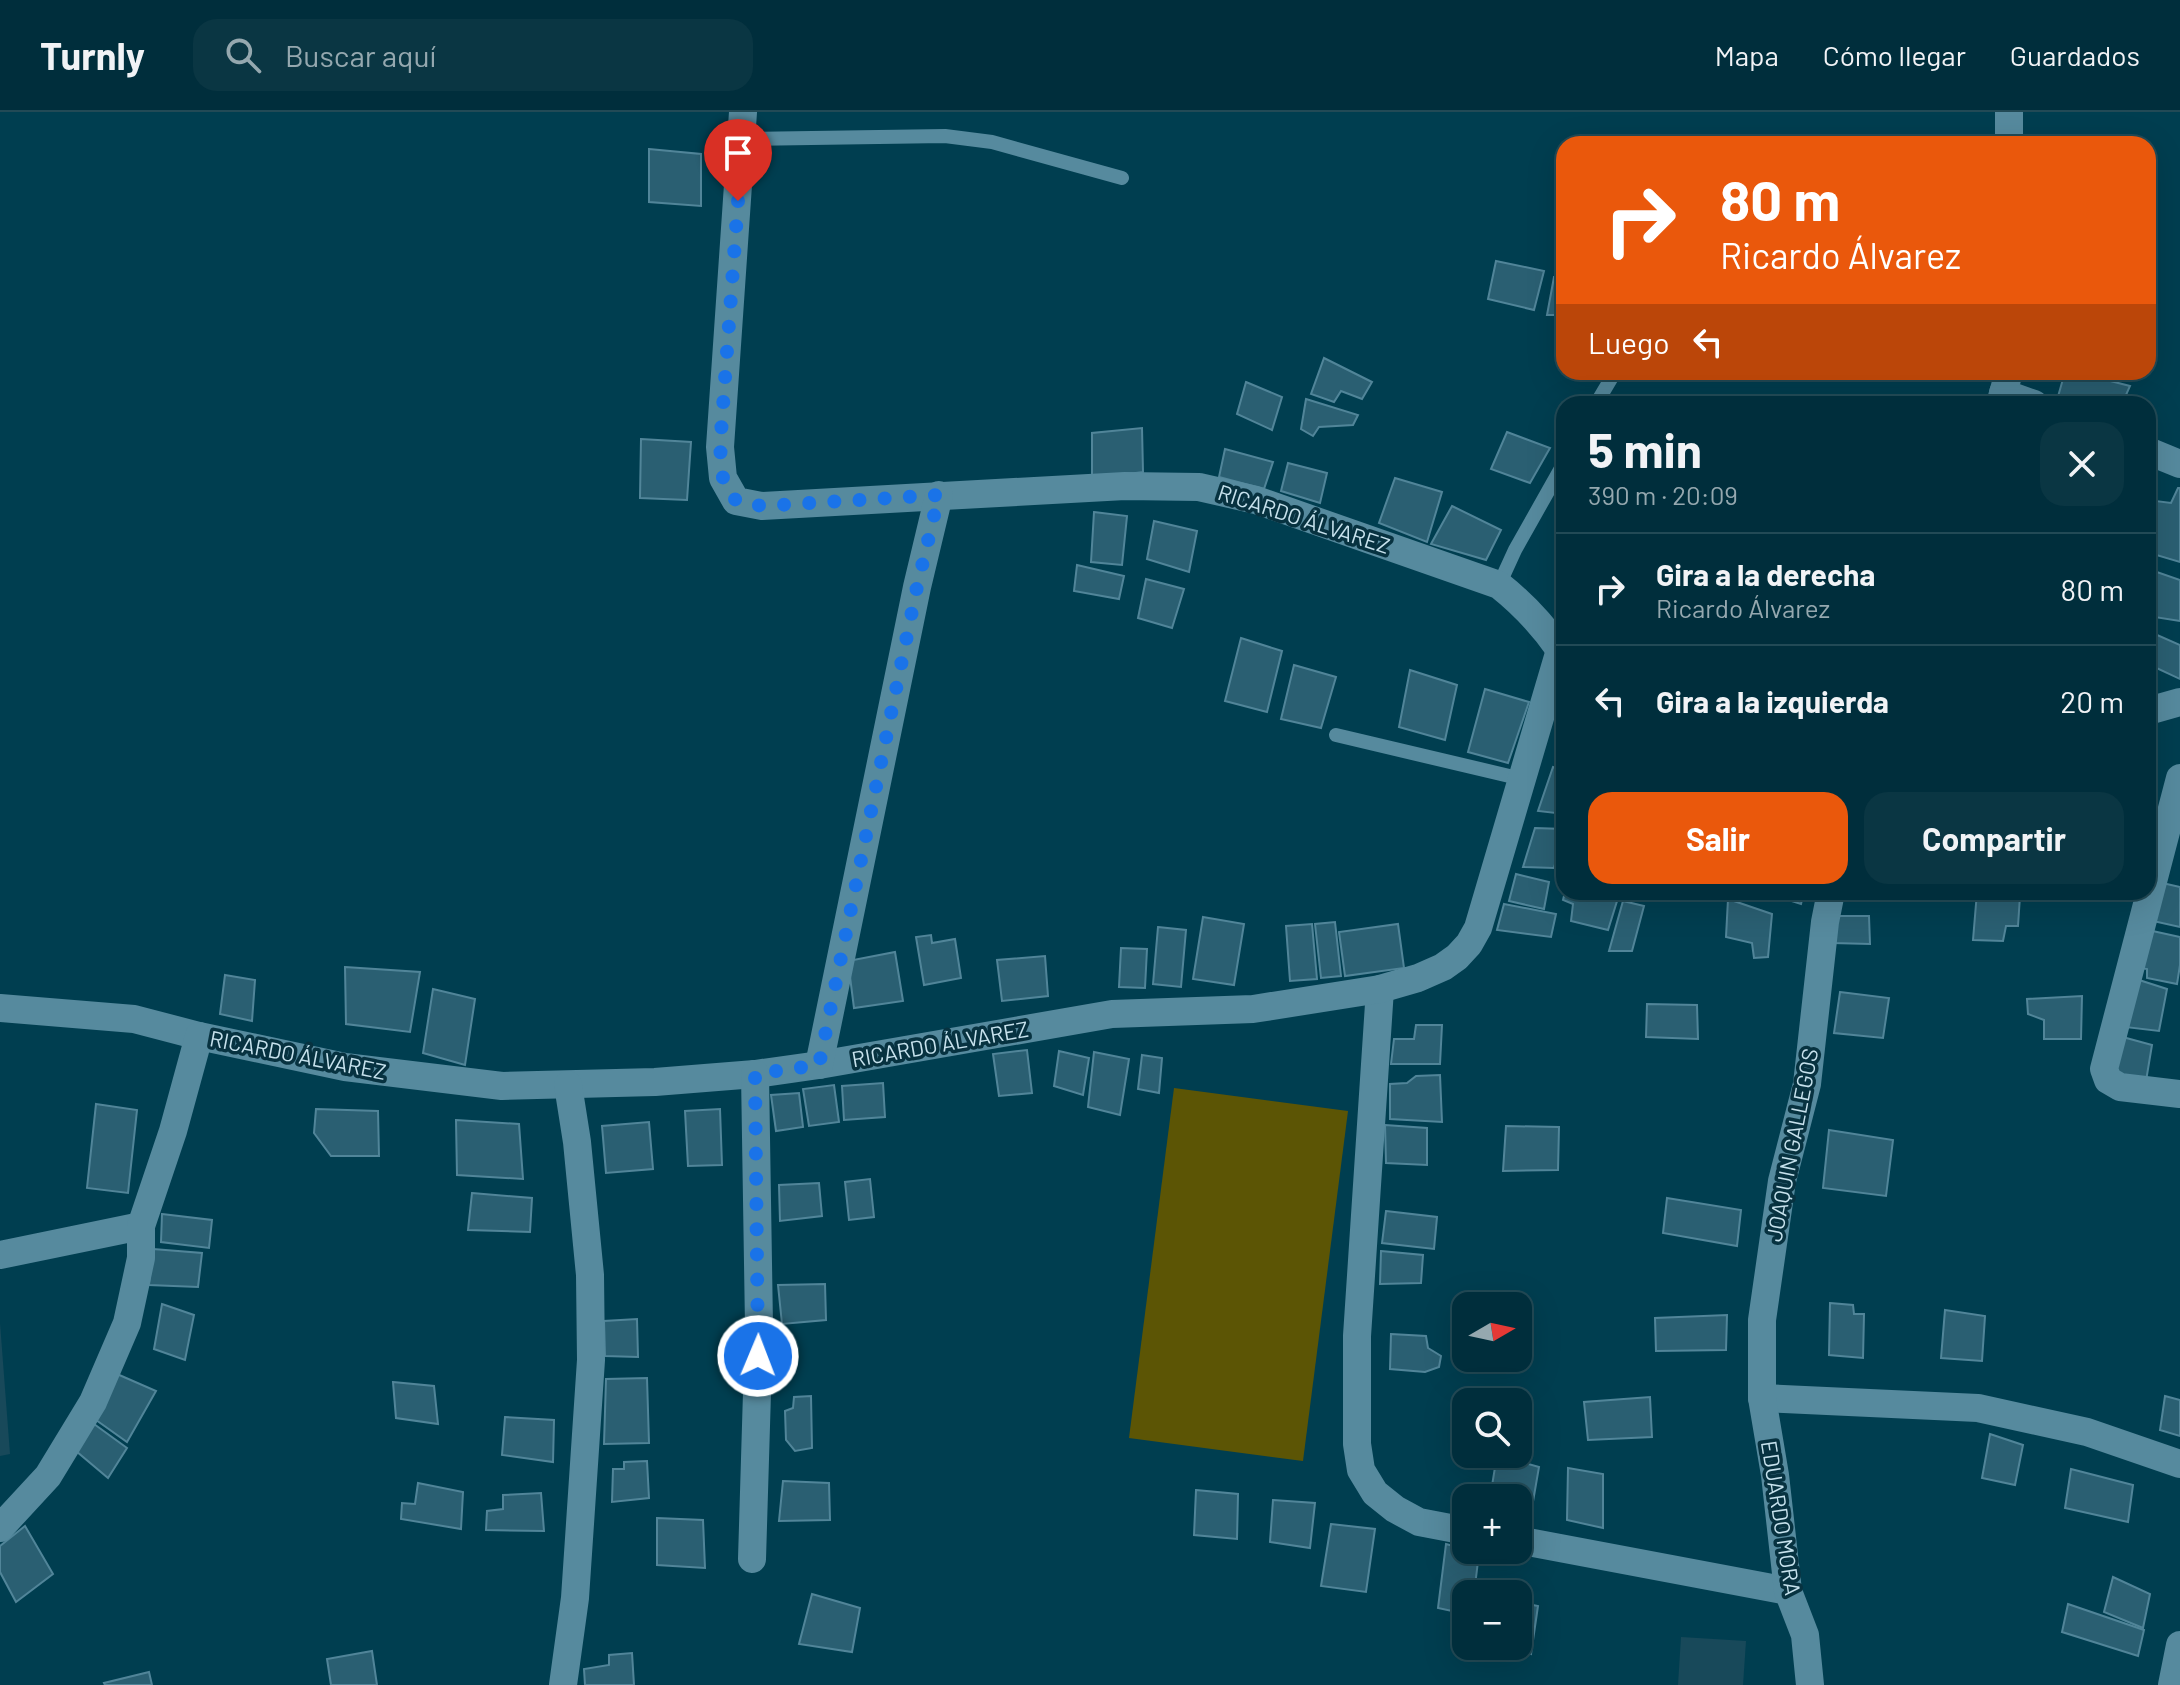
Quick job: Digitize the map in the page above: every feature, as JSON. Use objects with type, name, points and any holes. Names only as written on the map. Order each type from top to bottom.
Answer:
[{"type":"street","points":[[2009,112],[2009,136]]},
{"type":"street","name":"RICARDO ÁLVAREZ","points":[[742,126],[720,447],[723,478],[736,501],[762,506],[1125,486],[1199,487],[1256,500],[1499,585],[1521,602],[1556,642]]},
{"type":"street","points":[[2156,454],[2180,464]]},
{"type":"street","points":[[819,1065],[917,587],[939,495]]},
{"type":"street","name":"RICARDO ÁLVAREZ","points":[[0,1008],[134,1019],[345,1067],[502,1086],[655,1082],[755,1074],[1112,1014],[1253,1009],[1380,989],[1443,967],[1469,944],[1478,928],[1556,669]]},
{"type":"street","points":[[2156,709],[2180,702]]},
{"type":"street","points":[[2156,870],[2180,778]]},
{"type":"street","name":"JOAQUIN GALLEGOS","points":[[1762,1398],[1762,1320],[1782,1181],[1807,1084],[1829,900]]},
{"type":"street","points":[[2148,900],[2104,1069],[2108,1080],[2120,1087],[2180,1094]]},
{"type":"street","points":[[1380,989],[1357,1336],[1357,1444],[1361,1470],[1375,1493],[1419,1522],[1452,1528]]},
{"type":"street","points":[[0,1528],[48,1476],[93,1402],[127,1323],[141,1258],[141,1226],[173,1131],[199,1036]]},
{"type":"street","points":[[752,1559],[759,1326],[755,1074]]},
{"type":"street","points":[[563,1685],[575,1598],[591,1360],[590,1275],[568,1085]]},
{"type":"street","points":[[0,1255],[141,1226]]},
{"type":"street","points":[[1762,1398],[1978,1408],[2087,1432],[2180,1464]]},
{"type":"street","name":"EDUARDO MORA","points":[[1762,1398],[1775,1475],[1788,1591],[1805,1635],[1810,1685]]},
{"type":"street","points":[[1532,1543],[1788,1591]]},
{"type":"street","points":[[2172,1685],[2180,1645]]},
{"type":"lane","points":[[742,126],[945,136],[992,142],[1122,178]]},
{"type":"lane","points":[[1499,585],[1556,477]]},
{"type":"lane","points":[[1336,735],[1522,779]]},
{"type":"shaded area","points":[[1174,1088],[1348,1111],[1303,1461],[1129,1438]]},
{"type":"shaded area","points":[[0,1323],[10,1454],[0,1456]]},
{"type":"shaded area","points":[[1681,1637],[1746,1641],[1743,1685],[1678,1685]]},
{"type":"building","points":[[649,149],[701,154],[701,206],[649,202]]},
{"type":"building","points":[[1496,261],[1544,271],[1534,310],[1488,299]]},
{"type":"building","points":[[1554,277],[1556,277],[1556,315],[1547,315]]},
{"type":"building","points":[[1324,358],[1372,382],[1362,399],[1341,391],[1334,402],[1311,394]]},
{"type":"building","points":[[2063,380],[2106,380],[2130,386],[2126,396],[2058,396]]},
{"type":"building","points":[[1246,382],[1282,397],[1272,430],[1237,414]]},
{"type":"building","points":[[1306,399],[1358,415],[1353,425],[1319,427],[1313,436],[1301,429]]},
{"type":"building","points":[[1142,428],[1143,472],[1092,479],[1092,433]]},
{"type":"building","points":[[1507,432],[1550,448],[1530,483],[1491,469]]},
{"type":"building","points":[[641,439],[691,442],[687,500],[640,498]]},
{"type":"building","points":[[1225,449],[1273,462],[1264,489],[1219,477]]},
{"type":"building","points":[[1288,463],[1327,473],[1320,503],[1281,491]]},
{"type":"building","points":[[1395,478],[1442,492],[1427,542],[1379,523]]},
{"type":"building","points":[[2180,488],[2180,562],[2156,555],[2156,501],[2171,503]]},
{"type":"building","points":[[1452,506],[1501,530],[1486,560],[1431,544]]},
{"type":"building","points":[[1094,512],[1127,516],[1122,565],[1091,562]]},
{"type":"building","points":[[1154,521],[1197,531],[1189,572],[1147,559]]},
{"type":"building","points":[[1077,565],[1124,576],[1119,599],[1074,591]]},
{"type":"building","points":[[2156,572],[2180,580],[2180,621],[2156,617]]},
{"type":"building","points":[[1146,579],[1184,589],[1172,628],[1138,618]]},
{"type":"building","points":[[2156,634],[2180,645],[2180,679],[2156,668]]},
{"type":"building","points":[[1241,638],[1282,651],[1267,712],[1225,701]]},
{"type":"building","points":[[1294,665],[1336,677],[1321,728],[1281,719]]},
{"type":"building","points":[[1410,670],[1457,685],[1445,740],[1399,727]]},
{"type":"building","points":[[1485,689],[1529,702],[1508,763],[1468,752]]},
{"type":"building","points":[[1553,767],[1556,768],[1556,813],[1538,811]]},
{"type":"building","points":[[1535,828],[1556,829],[1554,868],[1523,867]]},
{"type":"building","points":[[1516,874],[1549,882],[1544,909],[1509,901]]},
{"type":"building","points":[[2158,882],[2180,887],[2180,927],[2153,921]]},
{"type":"building","points":[[1563,900],[1617,900],[1608,930],[1571,921],[1573,904]]},
{"type":"building","points":[[1728,900],[1772,914],[1768,957],[1754,958],[1752,943],[1726,937]]},
{"type":"building","points":[[1976,900],[2020,900],[2018,926],[2006,926],[2003,941],[1973,940]]},
{"type":"building","points":[[1623,901],[1644,906],[1632,951],[1609,951]]},
{"type":"building","points":[[1504,904],[1556,914],[1551,937],[1497,930]]},
{"type":"building","points":[[1837,916],[1869,916],[1870,944],[1833,943]]},
{"type":"building","points":[[1203,917],[1244,924],[1234,985],[1193,979]]},
{"type":"building","points":[[1335,922],[1341,976],[1321,978],[1315,924]]},
{"type":"building","points":[[1312,924],[1317,979],[1290,981],[1286,926]]},
{"type":"building","points":[[1398,924],[1404,968],[1345,976],[1339,932]]},
{"type":"building","points":[[1158,927],[1186,930],[1181,987],[1153,984]]},
{"type":"building","points":[[2148,930],[2180,937],[2177,984],[2147,978],[2147,969],[2140,968]]},
{"type":"building","points":[[931,935],[932,943],[955,939],[961,978],[924,985],[916,937]]},
{"type":"building","points":[[1121,948],[1147,949],[1145,988],[1119,987]]},
{"type":"building","points":[[895,952],[903,1001],[854,1008],[848,961]]},
{"type":"building","points":[[1045,956],[1048,996],[1002,1001],[997,960]]},
{"type":"building","points":[[345,967],[420,972],[410,1032],[346,1024]]},
{"type":"building","points":[[225,975],[255,980],[252,1021],[220,1014]]},
{"type":"building","points":[[2136,979],[2167,989],[2159,1031],[2125,1027]]},
{"type":"building","points":[[433,989],[475,999],[465,1065],[423,1053]]},
{"type":"building","points":[[1840,992],[1889,998],[1883,1038],[1834,1033]]},
{"type":"building","points":[[2082,996],[2081,1039],[2044,1039],[2044,1020],[2028,1014],[2027,999]]},
{"type":"building","points":[[1647,1004],[1697,1005],[1698,1039],[1646,1037]]},
{"type":"building","points":[[1416,1025],[1442,1025],[1440,1064],[1391,1064],[1394,1039],[1414,1039]]},
{"type":"building","points":[[2119,1036],[2152,1045],[2146,1081],[2122,1080],[2112,1067]]},
{"type":"building","points":[[1027,1050],[1032,1093],[999,1096],[993,1054]]},
{"type":"building","points":[[1059,1051],[1089,1058],[1083,1095],[1054,1086]]},
{"type":"building","points":[[1094,1052],[1129,1059],[1120,1115],[1088,1107]]},
{"type":"building","points":[[1142,1055],[1162,1058],[1159,1093],[1138,1089]]},
{"type":"building","points":[[1440,1075],[1442,1122],[1390,1119],[1390,1084],[1407,1083],[1416,1076]]},
{"type":"building","points":[[883,1083],[885,1117],[844,1120],[842,1086]]},
{"type":"building","points":[[834,1085],[839,1122],[809,1126],[803,1089]]},
{"type":"building","points":[[799,1093],[803,1127],[776,1131],[771,1095]]},
{"type":"building","points":[[96,1104],[137,1110],[128,1193],[87,1188]]},
{"type":"building","points":[[316,1109],[378,1111],[379,1156],[331,1156],[314,1133]]},
{"type":"building","points":[[720,1109],[722,1165],[688,1166],[685,1111]]},
{"type":"building","points":[[456,1120],[519,1124],[523,1179],[457,1175]]},
{"type":"building","points":[[649,1122],[653,1169],[606,1173],[602,1126]]},
{"type":"building","points":[[1385,1125],[1427,1128],[1427,1165],[1386,1163]]},
{"type":"building","points":[[1506,1126],[1559,1127],[1558,1170],[1503,1171]]},
{"type":"building","points":[[1829,1130],[1893,1140],[1886,1196],[1823,1188]]},
{"type":"building","points":[[870,1179],[874,1217],[849,1220],[845,1182]]},
{"type":"building","points":[[819,1183],[822,1216],[780,1221],[779,1185]]},
{"type":"building","points":[[472,1193],[532,1198],[530,1232],[468,1230]]},
{"type":"building","points":[[1667,1198],[1741,1210],[1737,1246],[1663,1233]]},
{"type":"building","points":[[1386,1211],[1437,1217],[1434,1249],[1382,1243]]},
{"type":"building","points":[[162,1214],[212,1220],[209,1248],[161,1242]]},
{"type":"building","points":[[153,1249],[202,1253],[198,1287],[149,1285]]},
{"type":"building","points":[[1381,1251],[1423,1255],[1421,1283],[1380,1284]]},
{"type":"building","points":[[825,1284],[826,1320],[782,1324],[778,1285]]},
{"type":"building","points":[[1830,1303],[1853,1305],[1854,1314],[1864,1314],[1863,1358],[1829,1355]]},
{"type":"building","points":[[162,1304],[194,1315],[185,1360],[154,1349]]},
{"type":"building","points":[[1945,1310],[1985,1316],[1982,1361],[1941,1358]]},
{"type":"building","points":[[1727,1315],[1726,1350],[1656,1351],[1655,1318]]},
{"type":"building","points":[[637,1319],[638,1357],[605,1356],[604,1321]]},
{"type":"building","points":[[1391,1334],[1426,1336],[1428,1348],[1441,1356],[1439,1367],[1425,1372],[1390,1369]]},
{"type":"building","points":[[117,1374],[156,1391],[127,1442],[96,1420]]},
{"type":"building","points":[[647,1378],[649,1443],[604,1444],[606,1379]]},
{"type":"building","points":[[393,1382],[434,1386],[438,1424],[396,1418]]},
{"type":"building","points":[[811,1396],[812,1448],[795,1451],[786,1440],[785,1411],[793,1408],[794,1397]]},
{"type":"building","points":[[2165,1396],[2180,1400],[2180,1436],[2160,1430]]},
{"type":"building","points":[[1650,1397],[1652,1437],[1588,1440],[1584,1402]]},
{"type":"building","points":[[505,1417],[554,1420],[553,1462],[502,1455]]},
{"type":"building","points":[[94,1424],[127,1448],[108,1478],[76,1451]]},
{"type":"building","points":[[1990,1434],[2023,1445],[2015,1485],[1982,1478]]},
{"type":"building","points":[[647,1461],[649,1498],[612,1502],[613,1469],[624,1469],[624,1462]]},
{"type":"building","points":[[1539,1467],[1532,1507],[1532,1484],[1492,1484],[1495,1468]]},
{"type":"building","points":[[1568,1468],[1603,1474],[1603,1528],[1567,1520]]},
{"type":"building","points":[[2071,1469],[2133,1485],[2128,1522],[2065,1508]]},
{"type":"building","points":[[783,1481],[829,1483],[830,1520],[779,1521]]},
{"type":"building","points":[[418,1483],[463,1492],[461,1529],[401,1519],[402,1503],[415,1504]]},
{"type":"building","points":[[1196,1490],[1238,1494],[1237,1539],[1194,1535]]},
{"type":"building","points":[[541,1493],[544,1531],[486,1530],[487,1511],[503,1509],[503,1495]]},
{"type":"building","points":[[1273,1500],[1315,1503],[1310,1548],[1270,1542]]},
{"type":"building","points":[[657,1518],[703,1520],[705,1568],[657,1565]]},
{"type":"building","points":[[1331,1524],[1375,1529],[1366,1592],[1321,1586]]},
{"type":"building","points":[[25,1526],[53,1574],[16,1602],[0,1572],[0,1546]]},
{"type":"building","points":[[1446,1544],[1452,1546],[1452,1564],[1478,1564],[1476,1580],[1452,1580],[1452,1611],[1438,1608]]},
{"type":"building","points":[[2113,1577],[2150,1594],[2143,1628],[2104,1612]]},
{"type":"building","points":[[812,1594],[860,1608],[852,1652],[799,1644]]},
{"type":"building","points":[[2068,1604],[2144,1630],[2138,1656],[2062,1632]]},
{"type":"building","points":[[1532,1605],[1538,1606],[1532,1647]]},
{"type":"building","points":[[372,1651],[377,1685],[331,1685],[327,1659]]},
{"type":"building","points":[[632,1653],[634,1685],[585,1685],[584,1669],[609,1665],[609,1655]]},
{"type":"building","points":[[149,1672],[152,1685],[104,1683]]},
{"type":"route","points":[[738,201],[720,447],[723,478],[736,501],[762,506],[939,495],[917,587],[819,1065],[755,1074],[758,1356]]}]
